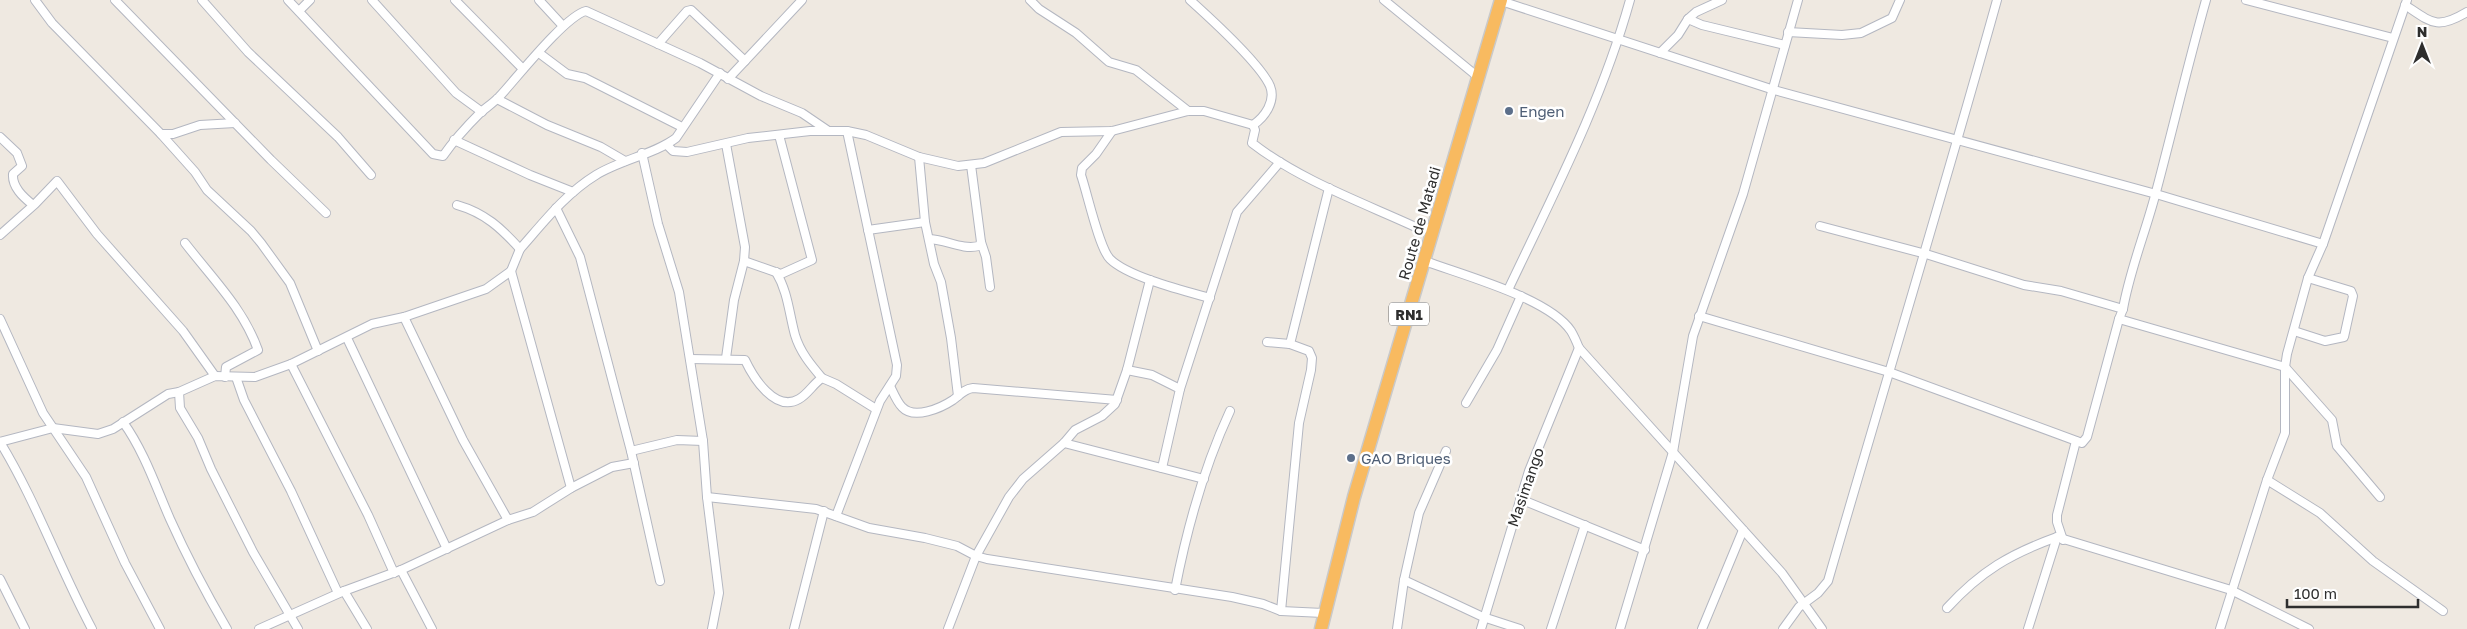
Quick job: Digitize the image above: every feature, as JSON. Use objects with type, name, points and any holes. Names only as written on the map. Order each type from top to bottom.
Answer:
[{"type":"highway","name":"Route de Matadi","points":[[1321,629],[1323,613],[1354,497],[1501,0]]},
{"type":"street","points":[[35,0],[52,23],[161,134],[195,172],[207,190],[251,231],[261,243],[290,283],[318,351]]},
{"type":"street","points":[[115,0],[326,213]]},
{"type":"street","points":[[202,0],[248,52],[338,137],[371,175]]},
{"type":"street","points":[[288,0],[433,154],[443,156],[454,140],[497,99],[563,26],[580,13],[586,11],[720,73],[728,79],[786,108],[802,113],[827,130]]},
{"type":"street","points":[[299,11],[310,0]]},
{"type":"street","points":[[372,0],[456,93],[482,112]]},
{"type":"street","points":[[455,0],[523,69]]},
{"type":"street","points":[[539,0],[563,26]]},
{"type":"street","points":[[728,79],[802,0]]},
{"type":"street","points":[[1030,0],[1039,9],[1076,33],[1109,62],[1136,70],[1188,111]]},
{"type":"street","points":[[667,145],[673,150],[687,152],[748,138],[827,130],[846,131],[866,135],[919,157],[958,166],[971,165],[1015,152],[1061,132],[1112,130],[1188,111],[1204,112],[1253,124],[1263,119],[1271,99],[1270,86],[1247,57],[1190,0]]},
{"type":"street","points":[[1384,0],[1478,76]]},
{"type":"street","points":[[1501,0],[1774,90],[2156,194],[2323,244]]},
{"type":"street","points":[[1508,290],[1584,128],[1618,39],[1630,0]]},
{"type":"street","points":[[1660,53],[1678,35],[1688,19],[1696,12],[1722,0]]},
{"type":"street","points":[[1620,629],[1632,582],[1645,550],[1673,452],[1693,336],[1743,194],[1798,0]]},
{"type":"street","points":[[1788,32],[1842,35],[1861,33],[1894,16],[1900,0]]},
{"type":"street","points":[[1782,629],[1798,606],[1804,604],[1824,588],[1828,581],[1889,372],[1926,254],[1997,0]]},
{"type":"street","points":[[1699,316],[1889,372],[2082,443],[2087,438],[2127,290],[2156,194],[2187,67],[2206,0]]},
{"type":"street","points":[[2246,0],[2393,38]]},
{"type":"street","points":[[2220,629],[2231,590],[2252,534],[2267,480],[2285,433],[2285,367],[2308,278],[2323,244],[2406,3],[2430,23],[2450,22],[2467,12]]},
{"type":"street","points":[[658,44],[689,10],[745,61]]},
{"type":"street","points":[[1688,19],[1702,25],[1785,45]]},
{"type":"street","points":[[539,53],[567,74],[585,78],[682,127]]},
{"type":"street","points":[[92,629],[72,591],[44,524],[18,470],[0,442],[53,428],[98,434],[113,429],[168,394],[179,392],[215,376],[255,377],[291,364],[372,324],[404,317],[486,289],[511,271],[520,250],[556,208],[573,192],[597,174],[642,153],[667,145],[676,138],[720,73]]},
{"type":"street","points":[[497,99],[547,125],[601,147],[625,161]]},
{"type":"street","points":[[161,134],[173,134],[200,124],[235,123]]},
{"type":"street","points":[[1253,124],[1255,130],[1252,143],[1280,162],[1329,188],[1420,229],[1434,228]]},
{"type":"street","points":[[1112,130],[1096,154],[1085,162],[1081,175],[1106,253],[1118,264],[1150,280],[1210,298]]},
{"type":"street","points":[[836,516],[876,409],[896,376],[897,365],[846,131]]},
{"type":"street","points":[[744,261],[781,274],[812,260],[778,135]]},
{"type":"street","points":[[0,137],[17,153],[22,163],[13,174],[13,180],[18,191],[33,205]]},
{"type":"street","points":[[454,140],[530,175],[573,192]]},
{"type":"street","points":[[0,150],[6,144]]},
{"type":"street","points":[[726,144],[745,236],[744,261],[734,300],[726,358]]},
{"type":"street","points":[[642,153],[658,224],[679,292],[703,441],[707,497],[719,593],[712,629]]},
{"type":"street","points":[[919,157],[925,222],[934,264],[939,273],[951,338],[958,396]]},
{"type":"street","points":[[1162,468],[1180,390],[1210,298],[1217,268],[1237,212],[1280,162]]},
{"type":"street","points":[[971,165],[981,242],[986,257],[990,288]]},
{"type":"street","points":[[0,235],[57,181],[97,234],[183,331],[215,376]]},
{"type":"street","points":[[1290,344],[1329,188]]},
{"type":"street","points":[[457,205],[476,210],[505,232],[520,250]]},
{"type":"street","points":[[556,208],[580,257],[632,451],[660,581]]},
{"type":"street","points":[[868,230],[925,222]]},
{"type":"street","points":[[1820,226],[1926,254],[2024,285],[2061,291],[2123,309]]},
{"type":"street","points":[[930,239],[943,240],[966,248],[979,246],[981,242]]},
{"type":"street","points":[[186,243],[236,305],[258,350],[226,366],[224,377]]},
{"type":"street","points":[[1425,261],[1508,290],[1542,307],[1570,330],[1579,348],[1782,574],[1822,629]]},
{"type":"street","points":[[511,271],[571,488]]},
{"type":"street","points":[[776,272],[785,289],[795,337],[801,350],[822,378],[836,384],[876,409]]},
{"type":"street","points":[[2294,331],[2325,341],[2344,337],[2353,296],[2351,291],[2308,278]]},
{"type":"street","points":[[948,629],[976,556],[1014,491],[1075,430],[1102,416],[1117,400],[1127,370],[1150,280]]},
{"type":"street","points":[[1466,402],[1497,350],[1520,296]]},
{"type":"street","points":[[404,317],[463,440],[508,520]]},
{"type":"street","points":[[0,319],[43,413],[86,477],[125,563],[160,629]]},
{"type":"street","points":[[2119,319],[2285,367],[2332,420],[2337,446],[2380,496]]},
{"type":"street","points":[[347,338],[447,549]]},
{"type":"street","points":[[1267,342],[1290,344],[1308,351],[1312,358],[1312,370],[1298,423],[1281,611]]},
{"type":"street","name":"Masimango","points":[[1481,629],[1483,617],[1520,499],[1550,416],[1579,348]]},
{"type":"street","points":[[690,359],[726,358],[745,360],[754,380],[774,397],[788,402],[793,402],[806,395],[822,378]]},
{"type":"street","points":[[291,364],[398,571],[432,629]]},
{"type":"street","points":[[1127,370],[1152,375],[1180,390]]},
{"type":"street","points":[[236,377],[244,400],[341,592],[367,629]]},
{"type":"street","points":[[890,386],[901,407],[908,410],[926,411],[940,408],[965,390],[973,388],[1117,400]]},
{"type":"street","points":[[179,392],[180,408],[198,438],[211,469],[253,552],[298,629]]},
{"type":"street","points":[[1175,590],[1185,536],[1213,447],[1230,410]]},
{"type":"street","points":[[123,422],[131,433],[150,473],[194,572],[227,629]]},
{"type":"street","points":[[632,451],[678,440],[703,441]]},
{"type":"street","points":[[2028,629],[2060,539],[2057,514],[2076,441]]},
{"type":"street","points":[[1064,443],[1204,479]]},
{"type":"street","points":[[1397,629],[1404,580],[1419,512],[1446,451]]},
{"type":"street","points":[[259,629],[341,592],[398,571],[508,520],[533,512],[571,488],[612,467],[634,463]]},
{"type":"street","points":[[2267,480],[2320,512],[2373,560],[2443,611]]},
{"type":"street","points":[[707,497],[824,511],[869,528],[957,546],[976,556],[1175,590],[1232,597],[1263,604],[1281,611],[1323,613]]},
{"type":"street","points":[[1520,499],[1645,550]]},
{"type":"street","points":[[794,629],[824,511]]},
{"type":"street","points":[[1551,629],[1585,525]]},
{"type":"street","points":[[1702,629],[1743,530]]},
{"type":"street","points":[[1947,608],[1969,584],[1996,564],[2060,539],[2231,590],[2308,629]]},
{"type":"street","points":[[0,579],[25,629]]},
{"type":"street","points":[[1404,580],[1483,617],[1520,629]]},
{"type":"place","name":"Engen","points":[[1509,111]]},
{"type":"place","name":"GAO Briques","points":[[1351,458]]}]
